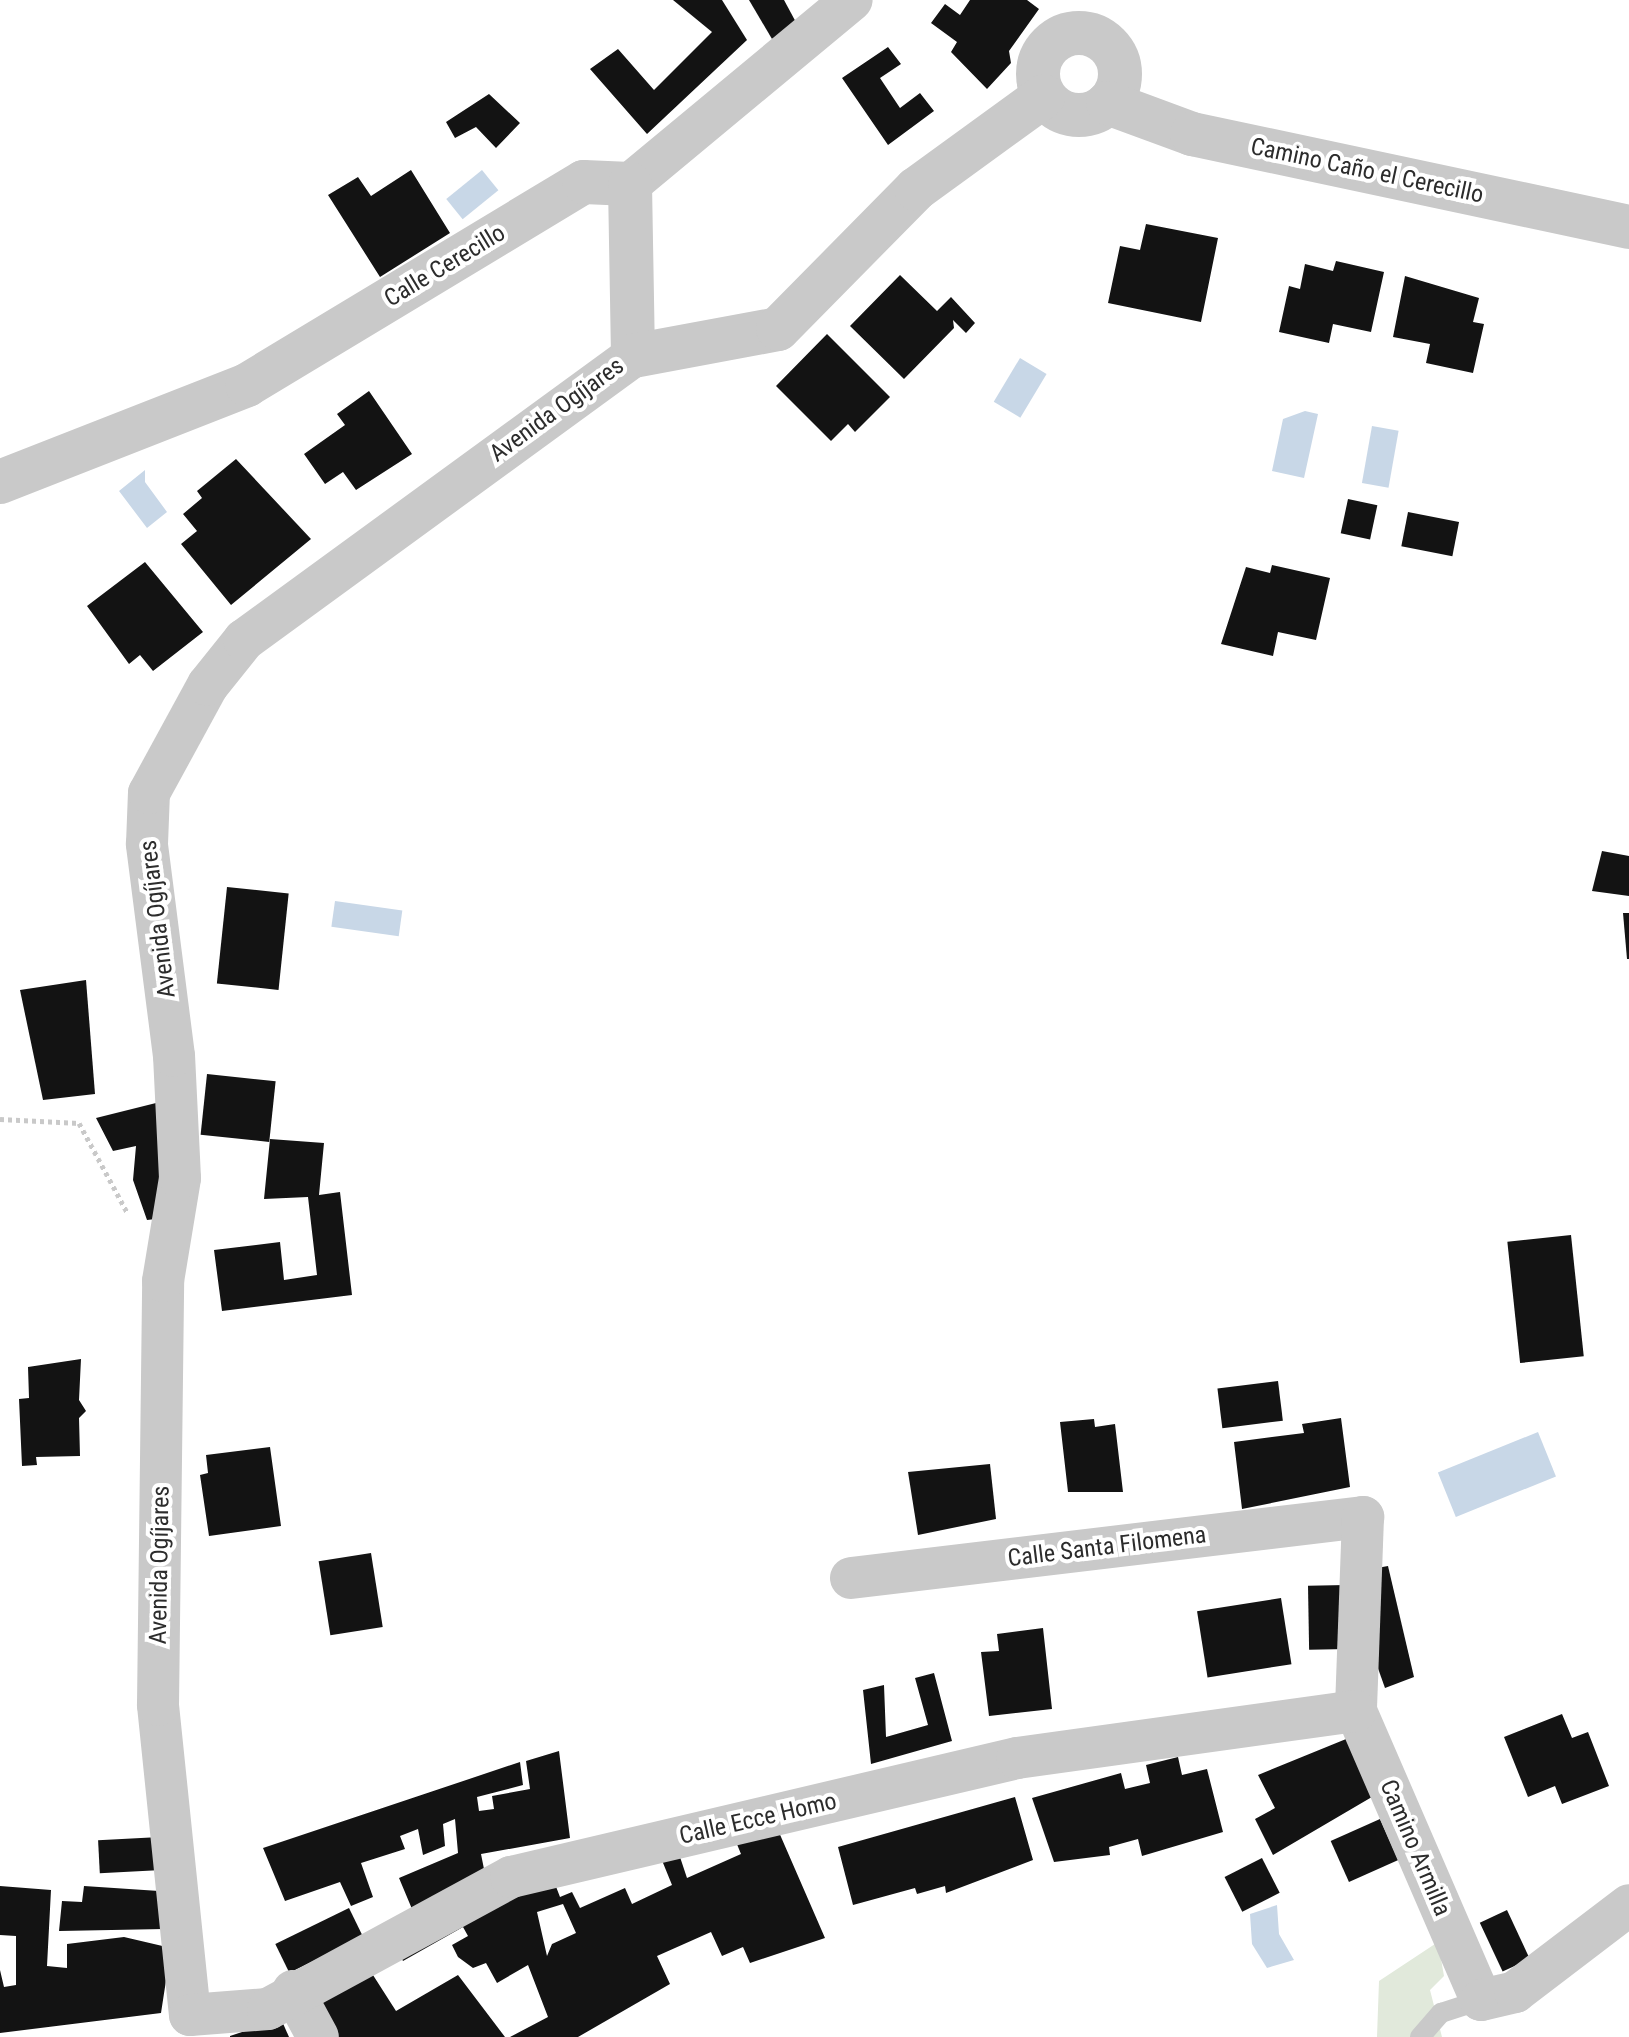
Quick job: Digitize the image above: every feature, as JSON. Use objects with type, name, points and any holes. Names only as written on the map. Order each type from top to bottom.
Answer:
[{"type":"street","points":[[633,356],[630,184],[852,0]]},
{"type":"street","points":[[1079,16],[1116,57],[1119,82],[1108,103],[1074,115],[1044,96],[1042,55],[1079,16]]},
{"type":"street","name":"Avenida Ogíjares","points":[[176,2026],[158,1705],[163,1281],[180,1178],[174,1056],[147,844],[149,793],[208,685],[244,640],[633,356],[778,329],[916,189],[1044,96]]},
{"type":"street","name":"Camino Caño el Cerecillo","points":[[1108,103],[1192,134],[1629,227]]},
{"type":"street","name":"Calle Cerecillo","points":[[0,482],[247,385],[584,182],[630,184]]},
{"type":"street","name":"Calle Santa Filomena","points":[[851,1578],[1363,1517]]},
{"type":"street","name":"Camino Armilla","points":[[1363,1517],[1356,1711],[1481,2000]]},
{"type":"street","name":"Calle Ecce Homo","points":[[176,2026],[268,2009],[293,1991],[511,1877],[1017,1758],[1356,1711]]},
{"type":"street","points":[[1481,2000],[1515,1992],[1629,1905]]},
{"type":"street","points":[[293,1991],[318,2037]]},
{"type":"lane","points":[[1420,2037],[1441,2013],[1481,2000]]},
{"type":"path","points":[[0,1119],[79,1123],[163,1281]]},
{"type":"shaded area","points":[[1438,1942],[1444,1976],[1430,1990],[1442,2037],[1377,2037],[1379,1981]]},
{"type":"water","points":[[482,170],[498,190],[463,219],[446,199]]},
{"type":"water","points":[[1020,358],[1047,374],[1020,418],[994,402]]},
{"type":"water","points":[[1305,411],[1318,414],[1304,478],[1272,471],[1283,419]]},
{"type":"water","points":[[1372,426],[1399,431],[1389,488],[1362,483]]},
{"type":"water","points":[[145,470],[145,482],[167,512],[147,528],[119,491]]},
{"type":"water","points":[[335,901],[402,910],[399,936],[331,927]]},
{"type":"water","points":[[1538,1432],[1556,1477],[1456,1517],[1438,1472]]},
{"type":"water","points":[[1277,1905],[1279,1934],[1294,1960],[1267,1968],[1252,1944],[1250,1914]]},
{"type":"building","points":[[673,0],[722,0],[747,40],[647,134],[590,69],[618,49],[654,90],[712,32]]},
{"type":"building","points":[[749,0],[784,0],[798,26],[772,39]]},
{"type":"building","points":[[970,0],[1027,0],[1039,9],[1009,51],[1011,63],[987,89],[951,52],[957,42],[931,23],[945,4],[960,15]]},
{"type":"building","points":[[888,47],[901,64],[880,78],[900,108],[920,93],[934,111],[888,145],[842,78]]},
{"type":"building","points":[[489,94],[520,123],[496,148],[476,127],[455,138],[446,122]]},
{"type":"building","points":[[411,170],[450,233],[380,277],[328,195],[358,177],[371,196]]},
{"type":"building","points":[[1146,224],[1218,238],[1201,322],[1108,303],[1120,246],[1140,250]]},
{"type":"building","points":[[1336,261],[1384,272],[1371,332],[1333,324],[1329,343],[1279,332],[1289,286],[1300,289],[1305,264],[1333,271]]},
{"type":"building","points":[[900,275],[937,311],[951,297],[975,323],[966,333],[953,320],[954,328],[904,379],[850,326]]},
{"type":"building","points":[[1405,276],[1479,298],[1473,322],[1484,324],[1473,373],[1426,363],[1430,344],[1393,337]]},
{"type":"building","points":[[827,334],[890,397],[855,432],[848,424],[831,441],[776,386]]},
{"type":"building","points":[[369,391],[412,454],[356,490],[343,472],[325,484],[304,454],[345,425],[337,414]]},
{"type":"building","points":[[236,459],[311,539],[231,605],[181,544],[197,531],[183,514],[202,498],[197,491]]},
{"type":"building","points":[[1348,499],[1377,505],[1370,539],[1341,533]]},
{"type":"building","points":[[1408,512],[1459,522],[1452,556],[1401,546]]},
{"type":"building","points":[[145,562],[203,632],[153,671],[140,655],[129,664],[87,606]]},
{"type":"building","points":[[1272,565],[1330,578],[1316,640],[1278,632],[1273,656],[1221,644],[1246,567],[1270,573]]},
{"type":"building","points":[[1602,851],[1629,856],[1629,896],[1592,891]]},
{"type":"building","points":[[227,887],[289,893],[279,990],[217,983]]},
{"type":"building","points":[[1623,913],[1629,913],[1629,959],[1627,959]]},
{"type":"building","points":[[86,980],[95,1094],[43,1100],[20,990]]},
{"type":"building","points":[[207,1074],[276,1081],[269,1142],[201,1135]]},
{"type":"building","points":[[164,1101],[165,1218],[147,1220],[133,1180],[136,1146],[113,1151],[96,1118]]},
{"type":"building","points":[[270,1139],[324,1143],[319,1195],[340,1192],[352,1295],[222,1311],[214,1250],[280,1242],[284,1280],[317,1275],[308,1197],[264,1199]]},
{"type":"building","points":[[1571,1235],[1584,1356],[1520,1363],[1507,1242]]},
{"type":"building","points":[[81,1359],[79,1400],[86,1411],[79,1418],[80,1456],[36,1457],[37,1465],[22,1466],[19,1399],[29,1398],[28,1367]]},
{"type":"building","points":[[1278,1381],[1283,1421],[1222,1428],[1217,1388]]},
{"type":"building","points":[[1341,1418],[1350,1487],[1242,1509],[1234,1442],[1304,1433],[1302,1424]]},
{"type":"building","points":[[1094,1419],[1095,1427],[1115,1424],[1123,1492],[1068,1492],[1060,1422]]},
{"type":"building","points":[[270,1447],[281,1526],[209,1536],[200,1475],[208,1473],[206,1455]]},
{"type":"building","points":[[990,1464],[996,1519],[918,1535],[908,1472]]},
{"type":"building","points":[[371,1553],[383,1627],[330,1635],[319,1561]]},
{"type":"building","points":[[1388,1566],[1414,1677],[1385,1688],[1375,1660],[1377,1568]]},
{"type":"building","points":[[1346,1585],[1347,1649],[1309,1650],[1308,1586]]},
{"type":"building","points":[[1281,1598],[1291,1664],[1208,1677],[1197,1611]]},
{"type":"building","points":[[1043,1628],[1052,1709],[989,1716],[981,1652],[999,1651],[997,1634]]},
{"type":"building","points":[[934,1673],[952,1741],[871,1764],[863,1690],[884,1685],[886,1737],[928,1725],[915,1678]]},
{"type":"building","points":[[1562,1714],[1572,1738],[1588,1732],[1609,1786],[1562,1804],[1555,1786],[1528,1797],[1504,1737]]},
{"type":"building","points":[[1351,1737],[1377,1794],[1273,1855],[1255,1819],[1275,1808],[1258,1775]]},
{"type":"building","points":[[559,1751],[570,1838],[481,1854],[484,1869],[412,1909],[399,1878],[458,1853],[455,1819],[443,1824],[445,1846],[423,1855],[418,1829],[400,1836],[405,1849],[361,1863],[373,1897],[351,1906],[340,1882],[285,1901],[263,1848],[520,1762],[523,1785],[477,1797],[479,1811],[494,1809],[492,1796],[530,1789],[526,1761]]},
{"type":"building","points":[[1178,1757],[1182,1775],[1207,1769],[1223,1832],[1142,1856],[1138,1839],[1109,1847],[1110,1855],[1054,1862],[1032,1798],[1121,1773],[1125,1789],[1150,1783],[1146,1765]]},
{"type":"building","points":[[1015,1797],[1033,1860],[946,1893],[945,1886],[917,1894],[915,1888],[853,1905],[838,1847]]},
{"type":"building","points":[[1380,1819],[1398,1860],[1349,1882],[1331,1841]]},
{"type":"building","points":[[778,1830],[825,1938],[750,1963],[743,1947],[722,1956],[711,1932],[657,1956],[670,1984],[578,2037],[510,2037],[548,2017],[528,1965],[497,1983],[486,1963],[473,1968],[458,1957],[452,1945],[468,1936],[463,1927],[403,1961],[395,1946],[455,1914],[555,1884],[560,1897],[572,1892],[580,1908],[625,1888],[632,1904],[672,1885],[659,1853],[677,1848],[687,1878],[741,1854],[734,1837]],"holes":[[[563,1904],[576,1933],[552,1944],[547,1956],[537,1912]]]},
{"type":"building","points":[[160,1837],[162,1870],[100,1873],[98,1840]]},
{"type":"building","points":[[1262,1858],[1280,1893],[1242,1912],[1225,1877]]},
{"type":"building","points":[[0,1886],[51,1890],[47,1966],[67,1968],[67,1944],[124,1937],[171,1948],[161,2013],[0,2033],[0,1970],[4,1987],[16,1985],[16,1936],[0,1935]]},
{"type":"building","points":[[84,1886],[159,1891],[164,1929],[59,1931],[62,1901],[82,1902]]},
{"type":"building","points":[[349,1908],[363,1937],[289,1973],[275,1944]]},
{"type":"building","points":[[1507,1910],[1530,1959],[1503,1972],[1480,1923]]},
{"type":"building","points":[[364,1961],[396,2011],[458,1975],[505,2037],[338,2037],[315,1992]]},
{"type":"building","points":[[281,2019],[289,2037],[230,2037],[230,2036]]}]
